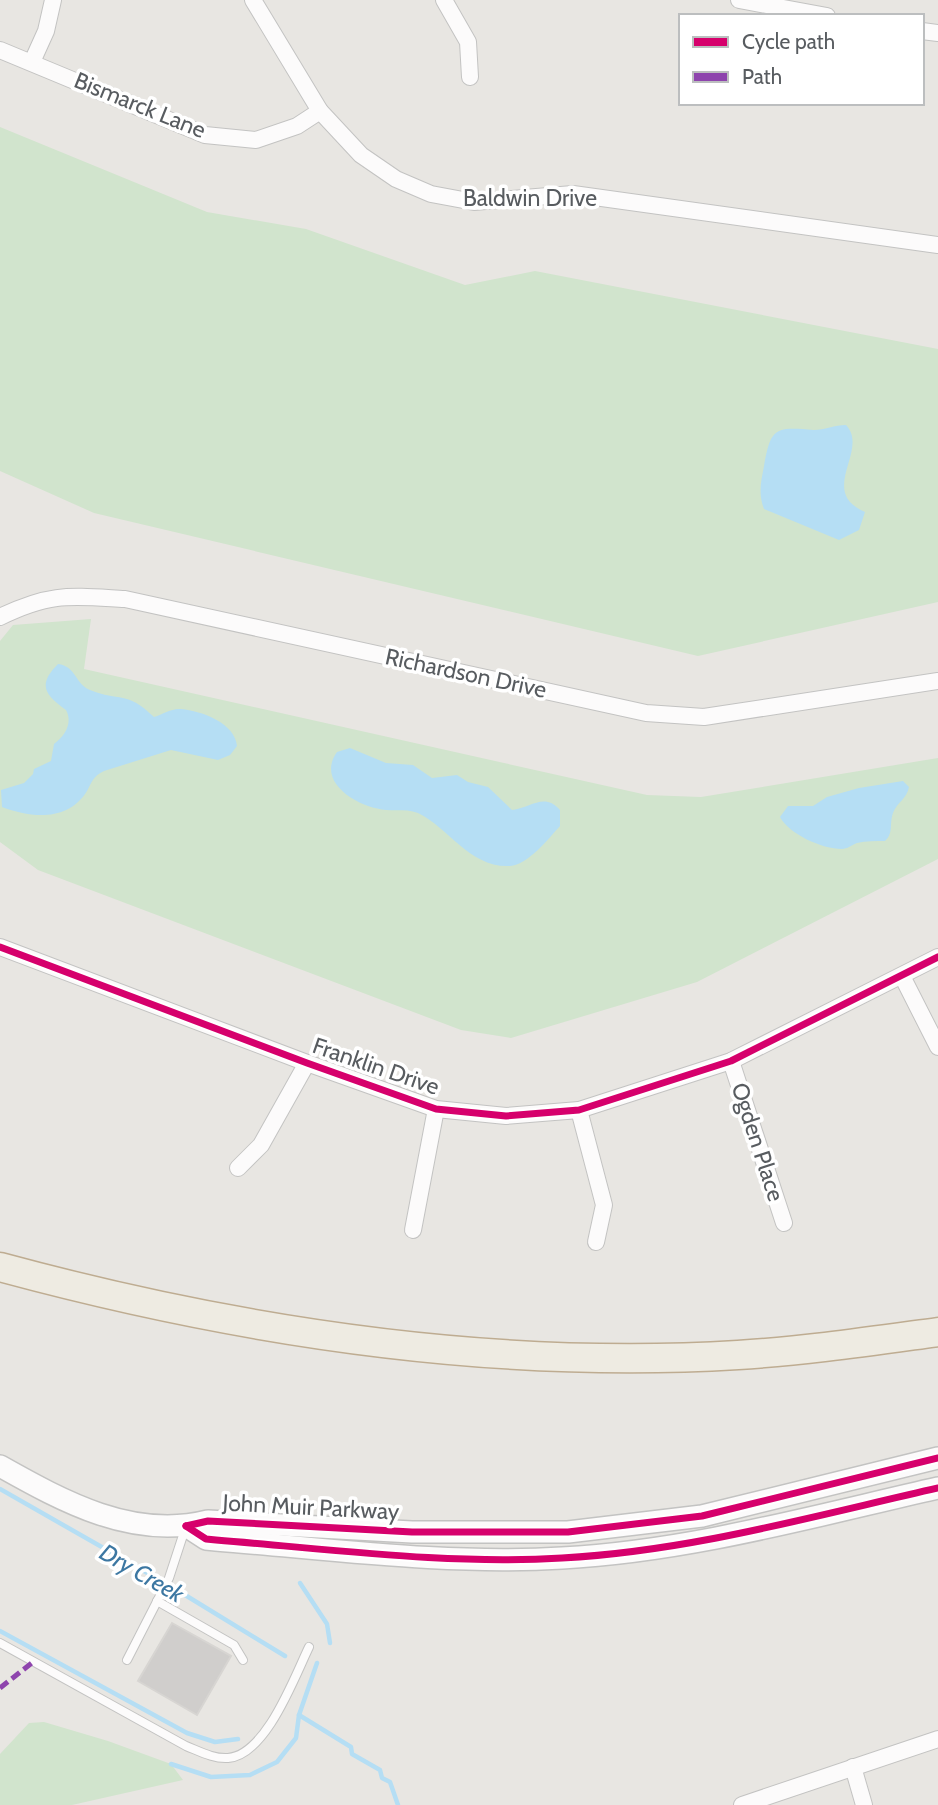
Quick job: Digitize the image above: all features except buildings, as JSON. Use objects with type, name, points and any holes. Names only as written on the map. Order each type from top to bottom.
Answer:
[{"type":"highway","points":[[0,1267],[102,1295],[182,1312],[339,1339],[425,1349],[669,1358],[810,1349],[938,1332]]},
{"type":"street","points":[[32,62],[46,31],[53,0]]},
{"type":"street","name":"Baldwin Drive","points":[[253,0],[320,111],[361,155],[396,180],[431,194],[474,202],[573,194],[938,245]]},
{"type":"street","points":[[444,0],[468,42],[470,77]]},
{"type":"street","points":[[739,0],[816,14]]},
{"type":"street","name":"Bismarck Lane","points":[[0,50],[205,135],[256,140],[297,126],[320,111]]},
{"type":"street","name":"Richardson Drive","points":[[0,617],[26,604],[59,596],[125,599],[646,713],[704,717],[938,681]]},
{"type":"street","name":"Franklin Drive","points":[[0,947],[436,1109],[506,1116],[579,1110],[732,1061],[938,957]]},
{"type":"street","points":[[902,976],[938,1047]]},
{"type":"street","name":"Ogden Place","points":[[732,1061],[784,1223]]},
{"type":"street","points":[[238,1168],[261,1145],[307,1063]]},
{"type":"street","points":[[413,1230],[436,1109]]},
{"type":"street","points":[[579,1110],[604,1205],[596,1242]]},
{"type":"street","name":"John Muir Parkway","points":[[186,1527],[208,1521],[412,1532],[568,1532],[702,1516],[938,1458]]},
{"type":"street","points":[[0,1466],[63,1502],[88,1512],[129,1522],[186,1527]]},
{"type":"street","name":"John Muir Parkway","points":[[186,1527],[206,1539],[419,1557],[561,1558],[700,1543],[938,1488]]},
{"type":"street","points":[[742,1805],[938,1739]]},
{"type":"street","points":[[853,1767],[864,1805]]},
{"type":"lane","points":[[127,1660],[167,1582],[186,1527]]},
{"type":"lane","points":[[157,1601],[234,1646],[243,1660]]},
{"type":"lane","points":[[0,1643],[186,1746],[210,1756],[228,1758],[256,1742],[276,1715],[309,1647]]},
{"type":"green space","points":[[0,127],[207,212],[306,229],[465,285],[535,271],[938,349],[938,602],[698,656],[94,513],[0,471]]},
{"type":"green space","points":[[91,619],[84,669],[647,795],[701,797],[938,758],[938,859],[697,982],[511,1038],[461,1030],[38,870],[0,842],[0,641],[13,625]]},
{"type":"green space","points":[[44,1722],[171,1764],[183,1780],[72,1805],[0,1805],[0,1754],[29,1723]]},
{"type":"water","points":[[846,425],[852,435],[852,446],[844,482],[845,493],[851,504],[865,512],[859,530],[839,540],[764,509],[761,482],[769,444],[777,432],[791,429],[818,430]]},
{"type":"water","points":[[58,664],[68,668],[81,684],[90,690],[129,700],[154,717],[178,709],[216,720],[230,731],[237,746],[230,755],[218,760],[171,750],[104,771],[95,777],[79,801],[59,813],[25,814],[2,807],[1,790],[24,783],[34,769],[51,761],[54,744],[67,729],[69,720],[66,710],[46,689],[47,678]]},
{"type":"water","points":[[350,748],[386,763],[413,765],[432,778],[457,775],[468,782],[488,787],[512,810],[537,802],[548,802],[560,810],[560,826],[524,861],[510,866],[483,861],[418,813],[375,808],[343,792],[332,774],[332,763],[337,752]]},
{"type":"water","points":[[903,781],[909,787],[908,791],[893,813],[890,832],[885,841],[860,842],[842,849],[825,846],[798,835],[780,817],[788,806],[813,806],[827,797],[859,788]]},
{"type":"waterway","name":"Dry Creek","points":[[0,1489],[172,1587],[285,1656]]},
{"type":"waterway","points":[[300,1583],[327,1624],[330,1643]]},
{"type":"waterway","points":[[0,1631],[187,1733],[215,1742],[238,1739]]},
{"type":"waterway","points":[[171,1764],[211,1777],[250,1775],[277,1762],[296,1738],[299,1715],[317,1663]]},
{"type":"waterway","name":"Dry Creek","points":[[299,1715],[351,1747],[352,1754],[380,1770],[382,1778],[390,1782],[398,1805]]},
{"type":"marked path","points":[[0,1688],[33,1662]]},
{"type":"cycle path","points":[[0,947],[436,1109],[506,1116],[579,1110],[731,1061],[938,957]]},
{"type":"cycle path","points":[[186,1526],[208,1521],[412,1532],[568,1532],[702,1516],[938,1458]]},
{"type":"cycle path","points":[[186,1526],[206,1539],[345,1551],[432,1558],[562,1558],[705,1540],[938,1488]]}]
